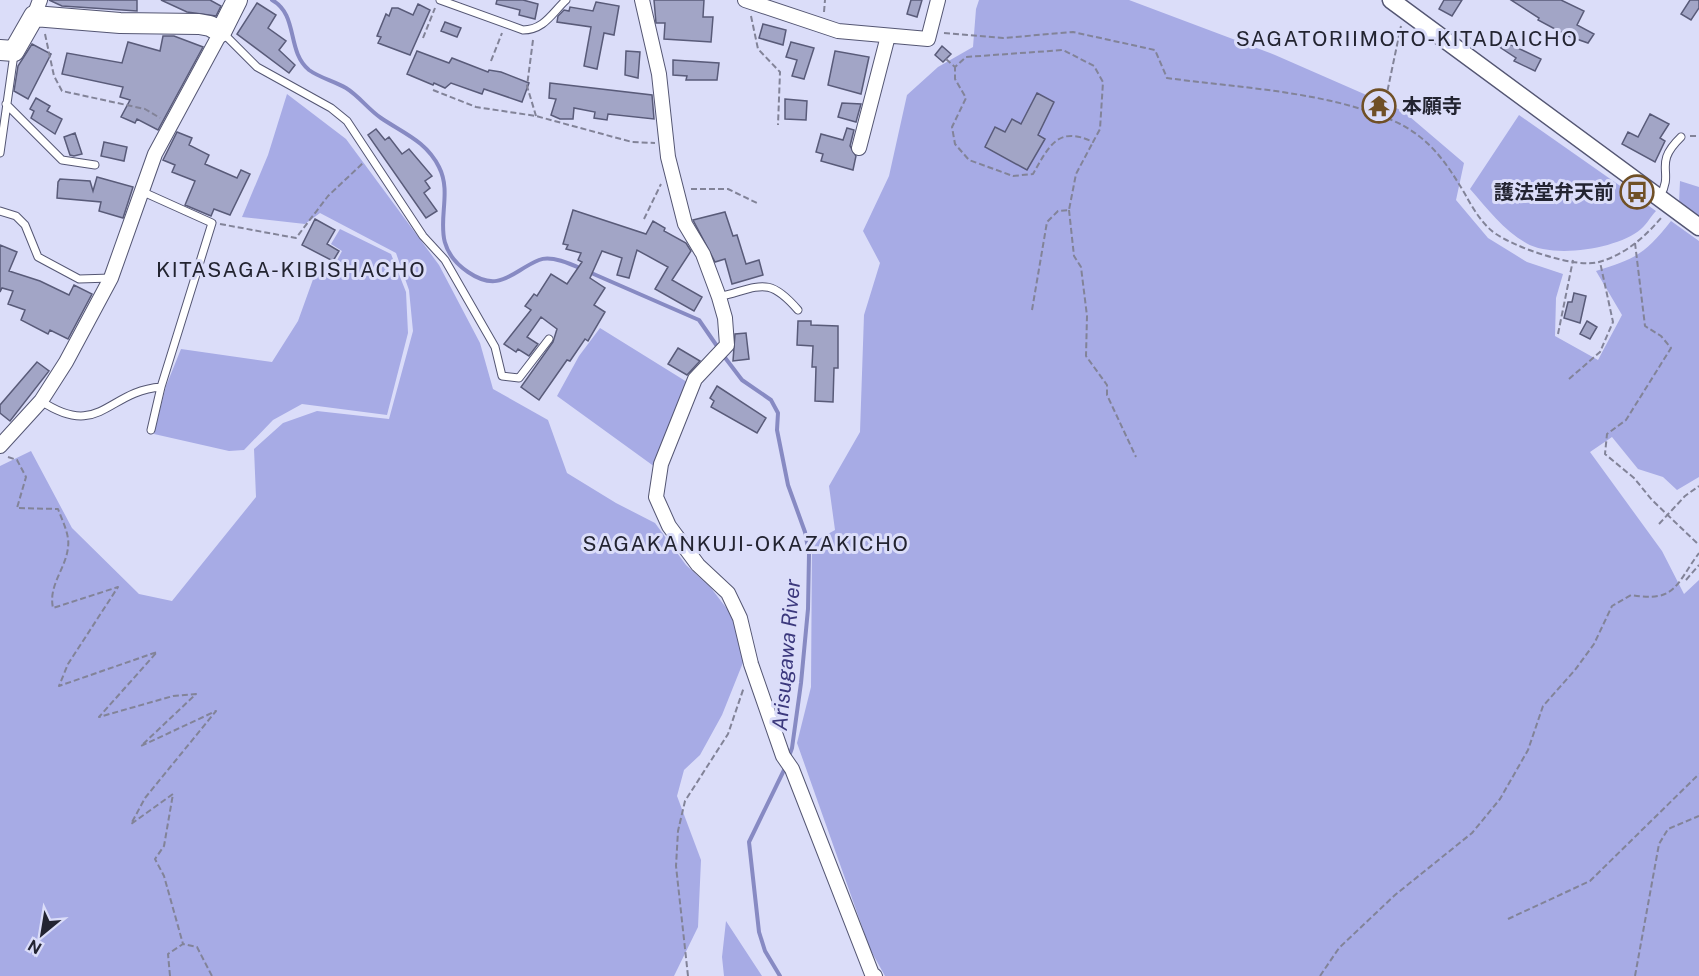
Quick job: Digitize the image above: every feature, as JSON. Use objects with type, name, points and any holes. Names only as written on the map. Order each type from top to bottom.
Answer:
[{"type":"main road","points":[[7,51],[38,11],[120,23],[200,24],[222,32],[237,0]]},
{"type":"street","points":[[642,0],[659,74],[670,165],[686,224],[704,254],[719,297],[725,318],[727,345],[695,379],[661,464],[656,497],[669,526],[698,565],[728,593],[740,618],[752,664],[783,756],[792,769],[875,976]]},
{"type":"street","points":[[746,1],[838,31],[928,39],[938,0]]},
{"type":"street","points":[[1392,0],[1699,227]]},
{"type":"street","points":[[0,446],[41,401],[66,362],[111,278],[141,191],[171,124],[222,32]]},
{"type":"street","points":[[859,148],[888,36]]},
{"type":"lane","points":[[443,1],[523,30],[534,30],[566,0]]},
{"type":"lane","points":[[222,32],[257,67],[331,108],[347,122],[423,236],[445,260],[495,347],[502,376],[519,378],[549,339]]},
{"type":"lane","points":[[0,153],[6,104],[7,51]]},
{"type":"lane","points":[[6,104],[62,160],[95,165]]},
{"type":"lane","points":[[1664,202],[1665,155],[1680,137]]},
{"type":"lane","points":[[141,191],[212,223],[161,387],[151,430]]},
{"type":"lane","points":[[0,211],[16,216],[25,225],[38,257],[79,279],[111,278]]},
{"type":"lane","points":[[719,297],[766,286],[781,291],[798,310]]},
{"type":"lane","points":[[41,401],[57,412],[89,417],[143,388],[161,387]]},
{"type":"path","points":[[423,38],[443,1]]},
{"type":"path","points":[[746,1],[758,49],[780,72],[778,125]]},
{"type":"path","points":[[38,11],[54,76],[62,91],[145,109],[171,124]]},
{"type":"path","points":[[1382,117],[1405,11]]},
{"type":"path","points":[[491,61],[506,24]]},
{"type":"path","points":[[534,30],[527,86],[536,116]]},
{"type":"path","points":[[930,32],[1003,38],[1073,32],[1155,50],[1167,78],[1340,102],[1382,117],[1426,140],[1445,161],[1473,209],[1491,231],[1527,251],[1573,260],[1600,261],[1647,235],[1664,202]]},
{"type":"path","points":[[1093,142],[1077,134],[1060,138],[1050,144],[1033,174],[1013,176],[969,160],[955,144],[952,127],[966,98],[955,79],[955,68],[966,57],[1063,50],[1094,66],[1103,82],[1100,129],[1076,174],[1069,210],[1074,256],[1082,267],[1086,356],[1107,385],[1107,395],[1136,457]]},
{"type":"path","points":[[946,59],[955,68]]},
{"type":"path","points":[[433,90],[476,107],[536,116],[632,142],[666,144]]},
{"type":"path","points":[[212,223],[296,238],[328,196],[371,155]]},
{"type":"path","points":[[644,219],[670,165]]},
{"type":"path","points":[[676,189],[728,189],[759,204]]},
{"type":"path","points":[[1032,310],[1047,222],[1058,211],[1069,210]]},
{"type":"path","points":[[1635,243],[1645,326],[1661,336],[1671,348],[1626,420],[1607,434],[1605,454],[1634,478],[1699,545]]},
{"type":"path","points":[[1558,334],[1573,260]]},
{"type":"path","points":[[1569,379],[1600,352],[1613,322],[1600,261]]},
{"type":"path","points":[[0,454],[17,460],[26,477],[17,508],[58,509],[65,529],[68,547],[53,587],[53,608],[118,587],[68,664],[59,686],[157,652],[99,717],[173,696],[196,694],[141,746],[216,711],[145,798],[131,824],[173,794],[164,846],[155,859],[164,876],[183,944]]},
{"type":"path","points":[[1659,524],[1699,486]]},
{"type":"path","points":[[1320,976],[1339,948],[1395,895],[1472,833],[1500,799],[1528,750],[1543,706],[1575,670],[1594,644],[1612,606],[1631,595],[1651,598],[1677,589],[1699,553]]},
{"type":"path","points":[[1686,580],[1699,565]]},
{"type":"path","points":[[688,976],[676,866],[678,831],[685,801],[728,734],[752,664]]},
{"type":"path","points":[[1508,919],[1590,881],[1699,774]]},
{"type":"path","points":[[1635,976],[1659,844],[1668,829],[1699,816]]},
{"type":"path","points":[[170,976],[168,954],[183,944],[197,947],[212,976]]},
{"type":"shaded area","points":[[979,0],[1129,0],[1275,55],[1403,111],[1464,163],[1456,200],[1488,238],[1527,262],[1563,274],[1556,298],[1555,336],[1598,360],[1622,315],[1596,271],[1621,263],[1638,254],[1654,241],[1671,221],[1699,241],[1699,477],[1677,490],[1663,477],[1638,469],[1612,437],[1590,452],[1662,551],[1684,594],[1699,580],[1699,976],[885,976],[870,949],[797,743],[811,687],[812,543],[835,530],[829,486],[860,432],[864,315],[880,263],[863,231],[889,176],[907,95],[938,67],[973,47],[976,9]]},
{"type":"shaded area","points":[[287,94],[346,139],[439,265],[480,343],[493,389],[548,420],[567,473],[616,503],[655,523],[686,565],[711,588],[731,614],[746,655],[722,715],[700,755],[684,770],[677,796],[701,860],[698,927],[674,976],[0,976],[0,466],[31,451],[72,528],[139,594],[172,601],[256,497],[254,449],[283,423],[317,411],[389,419],[413,331],[409,290],[396,253],[320,213],[305,224],[242,217],[268,155]]},
{"type":"shaded area","points":[[1519,115],[1656,211],[1643,227],[1631,236],[1602,246],[1568,251],[1552,250],[1538,248],[1518,238],[1470,189]]},
{"type":"shaded area","points":[[1680,181],[1699,187],[1699,217],[1679,203]]},
{"type":"shaded area","points":[[340,229],[391,254],[406,292],[408,333],[387,415],[302,404],[273,420],[244,450],[229,451],[154,434],[166,386],[181,349],[272,362],[298,321],[316,271],[322,266],[332,270],[342,251],[331,244]]},
{"type":"shaded area","points":[[600,328],[687,382],[655,467],[557,396],[579,356]]},
{"type":"shaded area","points":[[726,921],[762,976],[724,976],[722,957]]},
{"type":"building","points":[[49,0],[137,0],[137,11],[62,6]]},
{"type":"building","points":[[161,0],[210,0],[221,6],[216,16],[187,12]]},
{"type":"building","points":[[497,0],[523,0],[538,4],[535,19],[519,15],[520,10],[496,4]]},
{"type":"building","points":[[654,0],[704,0],[703,17],[713,17],[711,42],[664,39],[665,23],[656,23]]},
{"type":"building","points":[[911,0],[922,0],[917,17],[907,14]]},
{"type":"building","points":[[1444,0],[1462,0],[1452,16],[1439,9]]},
{"type":"building","points":[[1511,0],[1561,0],[1584,11],[1577,25],[1594,34],[1588,43],[1568,36],[1538,20],[1539,18]]},
{"type":"building","points":[[1690,0],[1699,0],[1699,8],[1691,20],[1681,14]]},
{"type":"building","points":[[596,2],[619,6],[614,35],[604,33],[597,69],[584,66],[591,27],[557,22],[558,16],[564,10],[569,11],[570,7],[593,11]]},
{"type":"building","points":[[257,3],[276,15],[268,28],[286,41],[279,50],[295,65],[289,73],[237,34]]},
{"type":"building","points":[[418,4],[430,10],[410,55],[378,43],[381,37],[377,36],[386,14],[389,16],[392,8],[398,8],[413,15]]},
{"type":"building","points":[[445,22],[461,28],[457,37],[441,31]]},
{"type":"building","points":[[763,24],[786,30],[783,45],[759,38]]},
{"type":"building","points":[[163,36],[174,36],[203,47],[158,130],[137,119],[135,123],[121,117],[130,100],[120,97],[123,87],[62,74],[67,53],[122,63],[128,42],[160,51]]},
{"type":"building","points":[[1501,40],[1541,59],[1535,71],[1514,61],[1516,58],[1498,46]]},
{"type":"building","points":[[791,42],[814,48],[804,79],[792,76],[797,60],[786,57]]},
{"type":"building","points":[[32,44],[51,54],[28,99],[14,91],[18,66]]},
{"type":"building","points":[[942,46],[951,54],[943,62],[935,55]]},
{"type":"building","points":[[417,51],[449,63],[452,58],[488,72],[489,70],[501,72],[529,83],[522,102],[484,89],[482,94],[451,83],[445,88],[407,74]]},
{"type":"building","points":[[626,51],[640,52],[638,78],[625,75]]},
{"type":"building","points":[[835,51],[869,57],[861,94],[828,85]]},
{"type":"building","points":[[673,60],[719,63],[717,80],[686,80],[687,76],[673,75]]},
{"type":"building","points":[[550,83],[652,95],[654,119],[608,114],[607,120],[594,118],[595,112],[574,108],[573,119],[560,119],[551,115],[556,99],[549,98]]},
{"type":"building","points":[[1037,93],[1054,102],[1038,135],[1045,139],[1027,170],[985,147],[995,127],[1005,132],[1012,119],[1021,124]]},
{"type":"building","points":[[36,98],[50,106],[47,111],[62,119],[55,134],[31,118],[34,111],[30,109]]},
{"type":"building","points":[[785,99],[807,101],[806,120],[785,119]]},
{"type":"building","points":[[842,103],[861,104],[856,122],[838,117]]},
{"type":"building","points":[[1650,114],[1669,124],[1660,138],[1665,141],[1655,162],[1622,144],[1628,132],[1638,137]]},
{"type":"building","points":[[847,128],[854,130],[850,146],[856,156],[853,170],[821,161],[823,154],[816,152],[821,134],[843,140]]},
{"type":"building","points":[[376,129],[385,140],[389,137],[402,154],[409,149],[432,176],[425,181],[430,188],[424,193],[437,211],[426,218],[368,135]]},
{"type":"building","points":[[177,132],[192,138],[189,145],[209,155],[205,164],[237,178],[241,170],[250,174],[230,215],[214,209],[211,216],[185,205],[195,181],[172,172],[175,165],[163,160]]},
{"type":"building","points":[[75,133],[82,154],[74,156],[70,155],[64,137]]},
{"type":"building","points":[[104,142],[127,147],[124,161],[101,156]]},
{"type":"building","points":[[97,177],[133,187],[123,218],[99,211],[101,202],[57,198],[60,179],[90,181],[93,191]]},
{"type":"building","points":[[573,210],[646,234],[653,221],[665,228],[664,231],[686,243],[691,251],[672,280],[702,297],[694,311],[655,289],[668,267],[637,250],[629,278],[617,275],[622,258],[602,251],[590,278],[605,288],[594,305],[605,312],[588,341],[585,339],[570,361],[567,360],[539,400],[521,387],[553,342],[557,329],[541,317],[527,337],[538,344],[529,356],[518,349],[516,352],[504,344],[531,310],[525,306],[534,294],[537,296],[551,274],[567,284],[582,262],[578,260],[581,253],[566,249],[568,245],[563,244]]},
{"type":"building","points":[[725,212],[733,236],[737,235],[746,264],[759,260],[763,275],[732,284],[725,259],[715,262],[693,220]]},
{"type":"building","points":[[315,219],[335,230],[327,244],[339,251],[333,261],[302,245]]},
{"type":"building","points":[[0,245],[17,252],[9,271],[40,281],[69,295],[74,285],[92,294],[68,339],[50,330],[48,334],[21,320],[25,310],[8,304],[13,291],[2,288],[0,292]]},
{"type":"building","points":[[1574,293],[1586,296],[1580,323],[1564,318],[1568,302],[1572,302]]},
{"type":"building","points":[[798,321],[811,321],[811,325],[838,326],[838,368],[834,368],[833,402],[815,401],[816,367],[812,367],[813,346],[797,345]]},
{"type":"building","points":[[1587,321],[1597,327],[1590,339],[1580,334]]},
{"type":"building","points":[[746,333],[749,359],[733,361],[735,334]]},
{"type":"building","points":[[678,348],[700,361],[687,375],[668,364]]},
{"type":"building","points":[[37,362],[49,371],[10,421],[0,413],[0,405]]},
{"type":"building","points":[[717,386],[766,418],[757,433],[711,407],[714,401],[710,398]]},
{"type":"waterway","name":"Arisugawa River","points":[[272,0],[286,15],[297,53],[309,70],[351,91],[376,114],[421,144],[434,158],[444,180],[443,234],[454,260],[468,272],[489,281],[505,278],[544,259],[561,261],[582,269]]},
{"type":"waterway","name":"Arisugawa River","points":[[589,272],[699,320],[719,349]]},
{"type":"waterway","name":"Arisugawa River","points":[[723,355],[742,380],[771,400],[778,413],[777,430],[788,485],[805,532],[809,554],[808,609],[801,683],[792,748],[788,759]]},
{"type":"waterway","name":"Arisugawa River","points":[[780,976],[765,951],[759,932],[749,842],[786,766]]},
{"type":"place","name":"本願寺","points":[[1379,106]]},
{"type":"place","name":"護法堂弁天前","points":[[1637,192]]},
{"type":"district","name":"SAGATORIIMOTO-KITADAICHO","points":[[1407,38]]},
{"type":"district","name":"KITASAGA-KIBISHACHO","points":[[291,269]]},
{"type":"district","name":"SAGAKANKUJI-OKAZAKICHO","points":[[746,543]]}]
